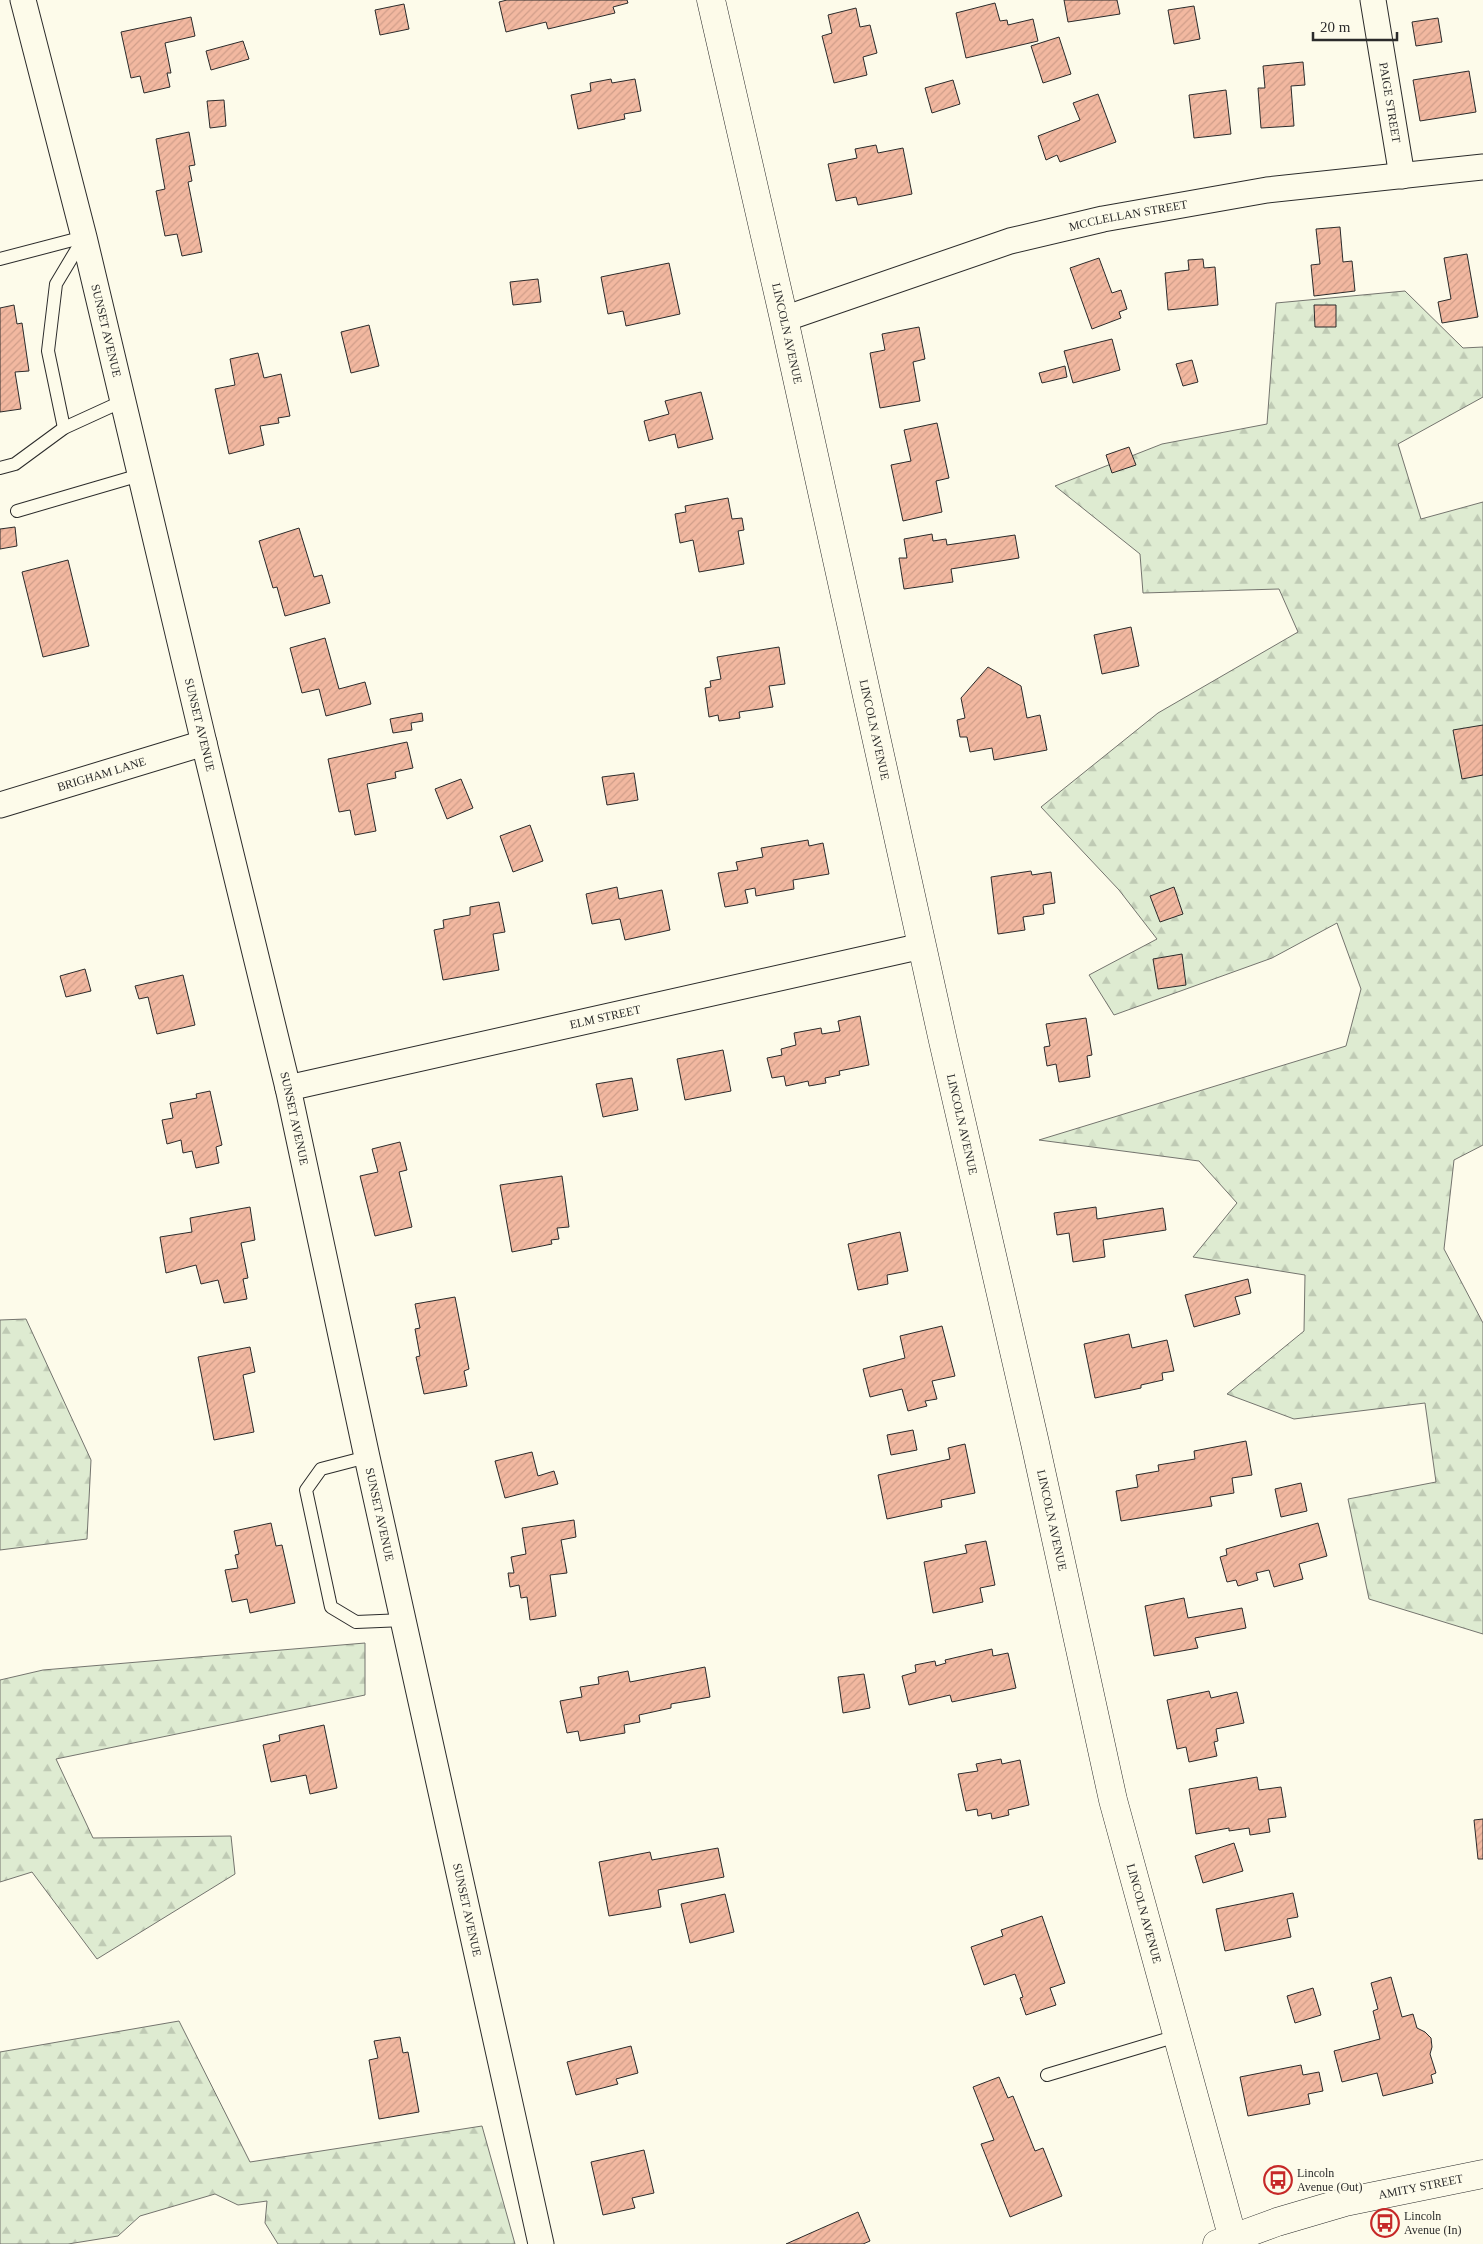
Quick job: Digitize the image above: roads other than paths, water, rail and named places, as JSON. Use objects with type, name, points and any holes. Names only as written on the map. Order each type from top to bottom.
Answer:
[{"type":"street","name":"SUNSET AVENUE","points":[[23,0],[84,237],[288,1088],[367,1457],[541,2244]]},
{"type":"street","name":"LINCOLN AVENUE","points":[[711,0],[784,319],[1113,1800],[1177,2036],[1228,2242]]},
{"type":"street","name":"PAIGE STREET","points":[[1373,0],[1402,176]]},
{"type":"street","name":"MCCLELLAN STREET","points":[[784,319],[1010,241],[1084,224],[1232,195],[1483,166]]},
{"type":"street","name":"BRIGHAM LANE","points":[[0,805],[204,743]]},
{"type":"street","name":"ELM STREET","points":[[288,1088],[922,946]]},
{"type":"street","name":"AMITY STREET","points":[[1228,2242],[1277,2222],[1345,2202],[1483,2174]]},
{"type":"lane","points":[[0,259],[84,237]]},
{"type":"lane","points":[[64,428],[48,351],[56,284],[84,237]]},
{"type":"lane","points":[[0,468],[15,464],[64,428],[123,401]]},
{"type":"lane","points":[[17,511],[140,475]]},
{"type":"lane","points":[[367,1457],[321,1468],[306,1490],[331,1607],[356,1622],[404,1620]]},
{"type":"lane","points":[[1047,2075],[1177,2036]]},
{"type":"place","name":"Lincoln Avenue (Out)","points":[[1278,2180]]},
{"type":"place","name":"Lincoln Avenue (In)","points":[[1385,2223]]}]
